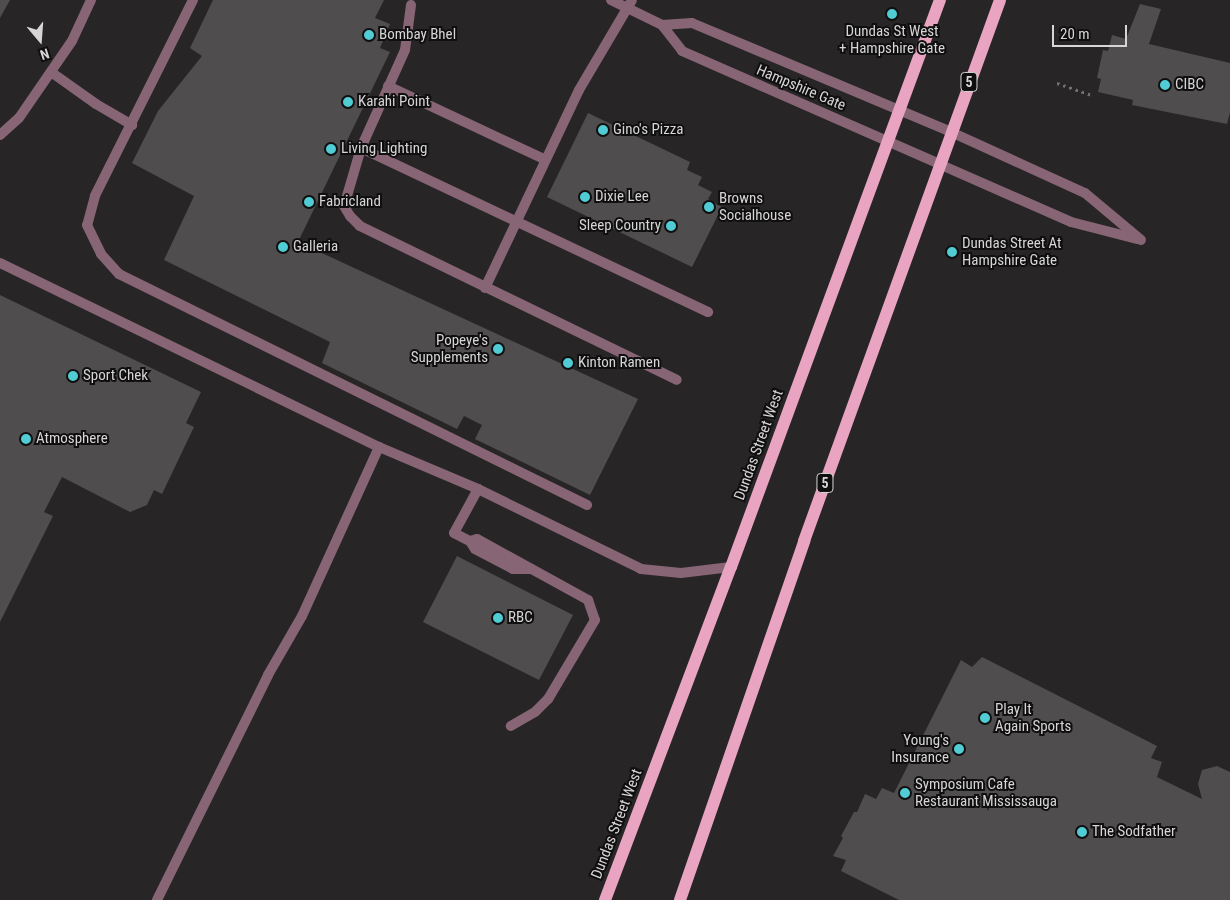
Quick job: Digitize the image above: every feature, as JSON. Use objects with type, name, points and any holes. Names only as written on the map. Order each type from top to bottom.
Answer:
[{"type":"main road","name":"Dundas Street West","points":[[605,900],[732,568],[898,110],[940,0]]},
{"type":"main road","name":"5","points":[[680,900],[808,532],[1000,0]]},
{"type":"street","points":[[0,135],[19,118],[72,42],[91,0]]},
{"type":"street","points":[[193,0],[95,196],[87,225],[101,254],[119,274],[588,505]]},
{"type":"street","name":"Hampshire Gate","points":[[611,0],[630,4],[662,25],[682,51],[1071,222],[1141,240],[1085,193],[951,132],[692,23],[662,25]]},
{"type":"street","points":[[485,288],[579,90],[630,4]]},
{"type":"street","points":[[411,5],[405,50],[361,148],[344,206],[350,216],[360,226],[677,380]]},
{"type":"street","points":[[51,72],[96,104],[132,125]]},
{"type":"street","points":[[388,86],[546,160]]},
{"type":"street","points":[[361,148],[708,312]]},
{"type":"street","points":[[0,263],[379,447],[478,489],[641,569],[680,573],[732,568]]},
{"type":"street","points":[[157,900],[268,675],[302,616],[379,447]]},
{"type":"street","points":[[478,489],[454,533],[470,541],[475,549],[513,569],[534,570],[588,600],[595,620],[548,699],[535,712],[510,726]]},
{"type":"path","points":[[1057,83],[1092,96]]},
{"type":"building","points":[[0,0],[10,0],[0,18]]},
{"type":"building","points":[[213,0],[384,0],[375,18],[390,24],[380,48],[390,52],[298,242],[638,399],[590,495],[475,439],[482,425],[464,416],[457,429],[322,363],[330,342],[164,260],[194,196],[132,163],[158,111],[202,56],[190,48]]},
{"type":"building","name":"CIBC","points":[[1140,4],[1161,9],[1149,44],[1230,63],[1230,112],[1227,124],[1132,105],[1133,100],[1098,92],[1101,79],[1097,78],[1103,50],[1108,51],[1112,35],[1126,39]]},
{"type":"building","points":[[588,113],[690,162],[687,170],[702,177],[698,185],[712,192],[708,199],[722,207],[692,267],[547,197]]},
{"type":"building","points":[[0,295],[201,392],[186,423],[194,427],[162,494],[154,490],[147,505],[130,512],[62,477],[44,512],[53,516],[0,622]]},
{"type":"building","name":"RBC","points":[[457,556],[573,615],[539,680],[423,622]]},
{"type":"building","points":[[982,657],[1157,746],[1151,758],[1162,762],[1157,777],[1202,799],[1198,784],[1202,770],[1217,766],[1230,772],[1230,900],[899,900],[841,871],[846,860],[833,856],[843,838],[841,836],[854,812],[857,812],[865,794],[876,799],[882,788],[894,793],[961,660],[972,667]]},
{"type":"place","name":"Dundas St West + Hampshire Gate","points":[[892,14]]},
{"type":"place","name":"Bombay Bhel","points":[[369,35]]},
{"type":"place","name":"CIBC","points":[[1165,85]]},
{"type":"place","name":"Karahi Point","points":[[348,102]]},
{"type":"place","name":"Gino's Pizza","points":[[603,130]]},
{"type":"place","name":"Living Lighting","points":[[331,149]]},
{"type":"place","name":"Dixie Lee","points":[[585,197]]},
{"type":"place","name":"Fabricland","points":[[309,202]]},
{"type":"place","name":"Browns Socialhouse","points":[[709,207]]},
{"type":"place","name":"Sleep Country","points":[[671,226]]},
{"type":"place","name":"Galleria","points":[[283,247]]},
{"type":"place","name":"Dundas Street At Hampshire Gate","points":[[952,252]]},
{"type":"place","name":"Popeye's Supplements","points":[[498,349]]},
{"type":"place","name":"Kinton Ramen","points":[[568,363]]},
{"type":"place","name":"Sport Chek","points":[[73,376]]},
{"type":"place","name":"Atmosphere","points":[[26,439]]},
{"type":"place","name":"RBC","points":[[498,618]]},
{"type":"place","name":"Play It Again Sports","points":[[985,718]]},
{"type":"place","name":"Young's Insurance","points":[[959,749]]},
{"type":"place","name":"Symposium Cafe Restaurant Mississauga","points":[[905,793]]},
{"type":"place","name":"The Sodfather","points":[[1082,832]]}]
